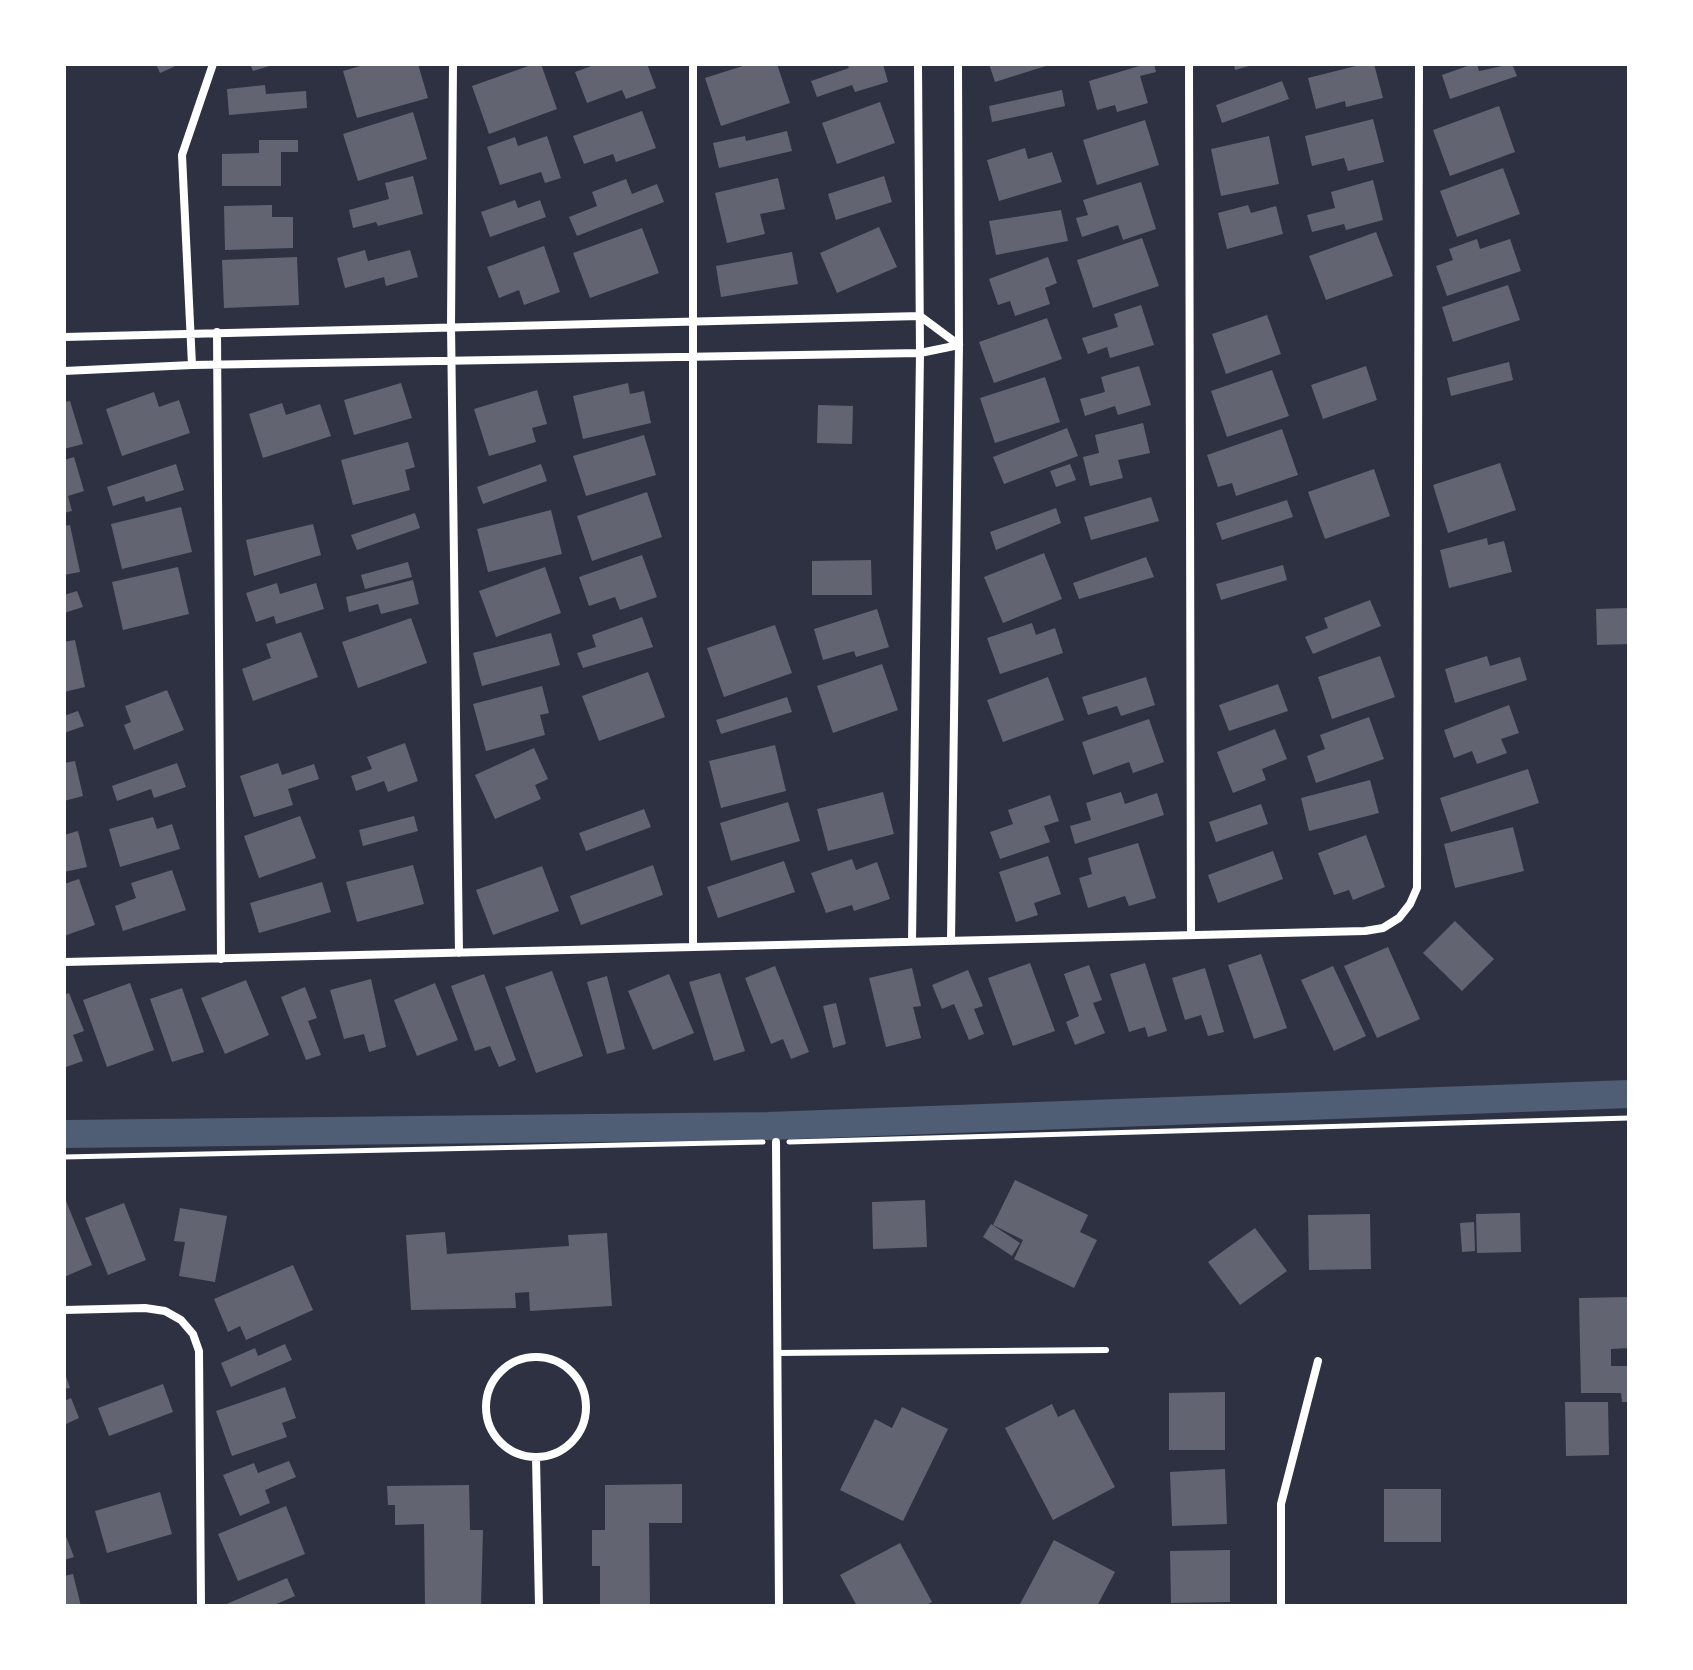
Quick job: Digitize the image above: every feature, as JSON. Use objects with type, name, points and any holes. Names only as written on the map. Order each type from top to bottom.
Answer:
[{"type":"street","points":[[192,365],[182,155],[213,64]]},
{"type":"street","points":[[453,64],[451,325],[459,953]]},
{"type":"street","points":[[693,64],[693,947]]},
{"type":"street","points":[[912,942],[920,353],[918,64]]},
{"type":"street","points":[[951,941],[959,345],[958,64]]},
{"type":"street","points":[[1189,64],[1191,935]]},
{"type":"street","points":[[64,962],[1365,931],[1383,928],[1399,918],[1417,888],[1419,64]]},
{"type":"street","points":[[64,337],[451,325],[920,316],[959,345]]},
{"type":"street","points":[[217,332],[221,959]]},
{"type":"street","points":[[64,371],[192,365],[920,353],[959,345]]},
{"type":"street","points":[[776,1142],[779,1606]]},
{"type":"street","points":[[64,1310],[145,1308],[165,1311],[181,1320],[193,1334],[199,1351],[201,1606]]},
{"type":"street","points":[[532,1357],[548,1358],[575,1375],[586,1405],[585,1420],[572,1441],[552,1454],[536,1457],[519,1454],[505,1446],[493,1433],[487,1417],[486,1400],[496,1377],[515,1361],[532,1357]]},
{"type":"street","points":[[1281,1606],[1281,1504],[1318,1361]]},
{"type":"street","points":[[536,1457],[539,1606]]},
{"type":"lane","points":[[777,1353],[1106,1350]]},
{"type":"path","points":[[64,1157],[776,1142],[1629,1118]]},
{"type":"building","points":[[156,64],[180,64],[160,73]]},
{"type":"building","points":[[250,64],[273,64],[273,65],[253,71]]},
{"type":"building","points":[[368,64],[418,64],[428,98],[357,118],[343,71]]},
{"type":"building","points":[[541,64],[557,109],[489,134],[472,86]]},
{"type":"building","points":[[597,64],[647,64],[656,88],[626,99],[622,90],[587,103],[575,72]]},
{"type":"building","points":[[749,64],[777,64],[790,103],[721,126],[705,78]]},
{"type":"building","points":[[847,64],[883,64],[888,82],[855,92],[852,85],[817,97],[811,81],[849,68]]},
{"type":"building","points":[[989,64],[1049,64],[1049,65],[995,82]]},
{"type":"building","points":[[1154,64],[1156,72],[1140,76],[1148,103],[1117,112],[1115,105],[1097,110],[1089,81]]},
{"type":"building","points":[[1234,64],[1253,64],[1253,65],[1235,70]]},
{"type":"building","points":[[1374,64],[1383,98],[1346,107],[1345,101],[1316,109],[1308,78]]},
{"type":"building","points":[[1477,64],[1479,71],[1512,64],[1517,76],[1450,99],[1442,75]]},
{"type":"building","points":[[1282,81],[1289,99],[1222,123],[1216,105]]},
{"type":"building","points":[[265,85],[266,94],[306,91],[307,108],[229,115],[227,89]]},
{"type":"building","points":[[1062,90],[1065,106],[992,122],[989,106]]},
{"type":"building","points":[[880,102],[895,143],[837,164],[822,123]]},
{"type":"building","points":[[1499,106],[1515,152],[1450,176],[1433,130]]},
{"type":"building","points":[[642,111],[656,148],[616,162],[613,154],[584,164],[573,136]]},
{"type":"building","points":[[413,112],[427,159],[358,181],[343,134]]},
{"type":"building","points":[[1373,119],[1384,162],[1348,171],[1344,158],[1312,166],[1305,136]]},
{"type":"building","points":[[1145,120],[1159,165],[1097,185],[1083,140]]},
{"type":"building","points":[[787,131],[792,151],[719,168],[713,143],[745,136],[746,141]]},
{"type":"building","points":[[547,136],[561,178],[545,183],[541,172],[500,185],[487,147],[515,137],[518,146]]},
{"type":"building","points":[[1269,136],[1279,184],[1221,196],[1211,149]]},
{"type":"building","points":[[259,140],[298,140],[298,152],[281,152],[281,186],[222,186],[222,154],[259,153]]},
{"type":"building","points":[[1025,148],[1028,159],[1052,152],[1062,182],[999,201],[987,160]]},
{"type":"building","points":[[1503,168],[1520,214],[1457,237],[1440,191]]},
{"type":"building","points":[[413,176],[423,214],[378,226],[376,222],[353,228],[349,210],[389,199],[385,183]]},
{"type":"building","points":[[884,176],[892,202],[836,220],[828,194]]},
{"type":"building","points":[[778,178],[785,209],[760,214],[765,234],[727,243],[715,193]]},
{"type":"building","points":[[626,179],[632,194],[657,184],[664,202],[577,236],[569,217],[597,206],[592,192]]},
{"type":"building","points":[[1373,180],[1383,220],[1346,230],[1344,224],[1312,232],[1307,215],[1335,208],[1331,192]]},
{"type":"building","points":[[1141,182],[1156,229],[1123,240],[1118,225],[1082,237],[1076,218],[1088,215],[1083,200]]},
{"type":"building","points":[[515,200],[518,208],[540,200],[546,217],[490,237],[481,212]]},
{"type":"building","points":[[272,205],[272,217],[293,217],[293,248],[225,250],[224,206]]},
{"type":"building","points":[[1248,205],[1251,213],[1276,206],[1283,234],[1227,249],[1218,213]]},
{"type":"building","points":[[1061,210],[1068,241],[996,255],[989,221]]},
{"type":"building","points":[[879,227],[897,267],[837,293],[820,253]]},
{"type":"building","points":[[642,228],[659,273],[590,298],[573,253]]},
{"type":"building","points":[[1376,232],[1393,276],[1326,300],[1309,256]]},
{"type":"building","points":[[1142,238],[1159,286],[1093,308],[1077,260]]},
{"type":"building","points":[[1477,239],[1480,249],[1510,239],[1521,271],[1447,296],[1436,266],[1453,260],[1449,249]]},
{"type":"building","points":[[544,246],[560,292],[524,305],[519,290],[499,298],[487,267]]},
{"type":"building","points":[[365,250],[368,261],[410,250],[418,277],[386,286],[384,277],[345,288],[337,258]]},
{"type":"building","points":[[792,252],[798,284],[721,297],[716,266]]},
{"type":"building","points":[[297,257],[299,305],[224,308],[222,260]]},
{"type":"building","points":[[1048,257],[1057,283],[1045,288],[1050,304],[1015,316],[1010,301],[998,305],[989,279]]},
{"type":"building","points":[[1508,285],[1520,320],[1453,342],[1442,307]]},
{"type":"building","points":[[1141,305],[1154,345],[1110,358],[1107,347],[1088,354],[1082,338],[1118,327],[1114,314]]},
{"type":"building","points":[[1267,315],[1281,354],[1226,374],[1212,334]]},
{"type":"building","points":[[1047,318],[1062,359],[994,383],[979,342]]},
{"type":"building","points":[[1509,362],[1513,380],[1451,396],[1447,378]]},
{"type":"building","points":[[1139,366],[1151,405],[1118,415],[1115,406],[1085,416],[1080,399],[1105,392],[1101,377]]},
{"type":"building","points":[[1366,366],[1377,400],[1323,419],[1311,385]]},
{"type":"building","points":[[1272,370],[1289,416],[1227,437],[1211,391]]},
{"type":"building","points":[[1045,377],[1060,422],[995,443],[980,398]]},
{"type":"building","points":[[401,383],[412,418],[354,435],[344,400]]},
{"type":"building","points":[[628,383],[630,394],[644,391],[651,423],[583,439],[573,396]]},
{"type":"building","points":[[537,390],[547,424],[532,428],[536,442],[489,456],[474,409]]},
{"type":"building","points":[[154,392],[159,407],[179,400],[190,433],[122,456],[106,409]]},
{"type":"building","points":[[70,401],[83,444],[64,449],[64,402]]},
{"type":"building","points":[[282,403],[286,415],[320,404],[331,436],[263,458],[249,414]]},
{"type":"building","points":[[818,405],[853,406],[852,444],[817,443]]},
{"type":"building","points":[[1143,423],[1150,453],[1118,460],[1123,478],[1090,486],[1083,457],[1099,453],[1095,435]]},
{"type":"building","points":[[1067,428],[1078,456],[1004,484],[993,457]]},
{"type":"building","points":[[1282,429],[1298,475],[1236,496],[1232,483],[1218,487],[1207,455]]},
{"type":"building","points":[[644,435],[656,475],[586,496],[573,456]]},
{"type":"building","points":[[408,442],[415,467],[405,470],[410,490],[353,505],[341,460]]},
{"type":"building","points":[[74,457],[84,491],[68,496],[72,511],[64,513],[64,460]]},
{"type":"building","points":[[1500,463],[1516,510],[1448,533],[1433,485]]},
{"type":"building","points":[[176,464],[184,490],[146,502],[144,496],[113,506],[107,487]]},
{"type":"building","points":[[541,464],[547,481],[483,504],[477,487]]},
{"type":"building","points":[[1070,464],[1076,480],[1056,487],[1050,471]]},
{"type":"building","points":[[1374,469],[1390,516],[1325,539],[1308,492]]},
{"type":"building","points":[[647,492],[662,537],[592,561],[577,516]]},
{"type":"building","points":[[1151,497],[1159,521],[1091,540],[1084,517]]},
{"type":"building","points":[[1287,500],[1293,517],[1222,540],[1216,523]]},
{"type":"building","points":[[181,507],[192,552],[122,569],[111,524]]},
{"type":"building","points":[[1056,508],[1061,523],[996,550],[990,532]]},
{"type":"building","points":[[551,510],[562,554],[488,572],[477,529]]},
{"type":"building","points":[[415,513],[420,528],[357,550],[351,535]]},
{"type":"building","points":[[313,524],[321,555],[254,576],[246,540]]},
{"type":"building","points":[[70,525],[80,572],[64,575],[64,526]]},
{"type":"building","points":[[1487,538],[1488,545],[1504,541],[1512,572],[1449,588],[1440,550]]},
{"type":"building","points":[[1044,553],[1062,599],[1003,623],[984,577]]},
{"type":"building","points":[[642,555],[657,597],[620,610],[615,597],[589,606],[579,577]]},
{"type":"building","points":[[1146,557],[1154,577],[1079,599],[1073,583]]},
{"type":"building","points":[[871,560],[872,595],[812,595],[812,561]]},
{"type":"building","points":[[408,562],[412,577],[365,589],[361,575]]},
{"type":"building","points":[[1283,565],[1287,580],[1221,600],[1216,584]]},
{"type":"building","points":[[178,567],[189,614],[123,630],[112,582]]},
{"type":"building","points":[[545,567],[561,613],[496,637],[479,591]]},
{"type":"building","points":[[413,580],[419,604],[381,614],[378,604],[349,612],[346,597]]},
{"type":"building","points":[[277,583],[280,594],[316,583],[324,609],[276,624],[274,616],[256,622],[246,593]]},
{"type":"building","points":[[77,591],[83,607],[64,613],[64,595]]},
{"type":"building","points":[[1370,600],[1381,626],[1313,654],[1305,637],[1328,628],[1324,618]]},
{"type":"building","points":[[1629,608],[1629,644],[1597,645],[1596,609]]},
{"type":"building","points":[[877,609],[889,647],[856,657],[854,651],[823,660],[814,629]]},
{"type":"building","points":[[642,617],[653,647],[583,668],[577,653],[596,647],[592,635]]},
{"type":"building","points":[[411,618],[427,663],[358,688],[342,642]]},
{"type":"building","points":[[1032,623],[1036,635],[1055,628],[1063,653],[1000,674],[987,638]]},
{"type":"building","points":[[775,625],[792,673],[724,697],[707,648]]},
{"type":"building","points":[[301,632],[318,677],[253,701],[242,669],[271,658],[266,644]]},
{"type":"building","points":[[551,633],[560,665],[482,686],[473,653]]},
{"type":"building","points":[[75,640],[85,687],[64,692],[64,642]]},
{"type":"building","points":[[1380,656],[1395,697],[1332,719],[1318,677]]},
{"type":"building","points":[[1487,656],[1490,666],[1520,657],[1527,680],[1455,703],[1445,669]]},
{"type":"building","points":[[882,664],[898,710],[833,733],[817,686]]},
{"type":"building","points":[[648,672],[665,717],[599,741],[582,696]]},
{"type":"building","points":[[1048,677],[1064,720],[1003,742],[987,700]]},
{"type":"building","points":[[1146,677],[1155,705],[1121,716],[1117,706],[1088,715],[1082,697]]},
{"type":"building","points":[[1278,684],[1288,711],[1229,731],[1219,705]]},
{"type":"building","points":[[542,686],[549,713],[540,715],[545,735],[486,751],[473,704]]},
{"type":"building","points":[[167,690],[184,730],[134,750],[124,725],[131,722],[125,706]]},
{"type":"building","points":[[787,697],[792,712],[721,734],[716,720]]},
{"type":"building","points":[[1509,705],[1519,733],[1501,739],[1507,753],[1477,764],[1472,751],[1454,758],[1444,730]]},
{"type":"building","points":[[78,711],[84,726],[64,733],[64,716]]},
{"type":"building","points":[[1369,717],[1384,759],[1316,783],[1307,756],[1325,749],[1320,735]]},
{"type":"building","points":[[1149,719],[1164,762],[1133,773],[1129,762],[1093,775],[1082,742]]},
{"type":"building","points":[[1275,729],[1287,759],[1262,769],[1266,780],[1233,793],[1217,752]]},
{"type":"building","points":[[405,743],[418,781],[388,792],[384,781],[356,791],[351,776],[372,769],[367,757]]},
{"type":"building","points":[[775,745],[786,791],[721,808],[709,761]]},
{"type":"building","points":[[534,748],[548,779],[535,785],[541,799],[495,819],[475,775]]},
{"type":"building","points":[[75,761],[83,796],[64,801],[64,763]]},
{"type":"building","points":[[177,763],[186,787],[154,798],[151,789],[117,801],[112,786]]},
{"type":"building","points":[[278,763],[282,775],[314,764],[319,779],[288,789],[293,805],[254,817],[240,776]]},
{"type":"building","points":[[1528,769],[1539,803],[1451,832],[1440,798]]},
{"type":"building","points":[[1370,780],[1379,813],[1309,831],[1301,798]]},
{"type":"building","points":[[883,792],[894,834],[828,851],[817,809]]},
{"type":"building","points":[[1121,792],[1125,804],[1157,793],[1164,815],[1075,844],[1070,826],[1091,820],[1086,803]]},
{"type":"building","points":[[1050,795],[1059,821],[1044,826],[1050,842],[1000,859],[990,832],[1013,824],[1008,810]]},
{"type":"building","points":[[788,802],[800,841],[731,861],[720,823]]},
{"type":"building","points":[[1261,804],[1268,824],[1216,842],[1209,822]]},
{"type":"building","points":[[644,809],[651,827],[586,851],[579,833]]},
{"type":"building","points":[[300,816],[316,858],[259,878],[244,836]]},
{"type":"building","points":[[414,816],[418,831],[363,846],[359,830]]},
{"type":"building","points":[[153,817],[157,829],[172,824],[180,849],[120,867],[109,829]]},
{"type":"building","points":[[1513,827],[1524,871],[1455,888],[1444,844]]},
{"type":"building","points":[[78,831],[87,867],[64,872],[64,835]]},
{"type":"building","points":[[1366,835],[1385,887],[1353,900],[1349,890],[1334,895],[1318,853]]},
{"type":"building","points":[[1138,843],[1156,898],[1129,906],[1125,896],[1088,908],[1079,878],[1092,874],[1088,858]]},
{"type":"building","points":[[1273,851],[1283,879],[1218,903],[1208,875]]},
{"type":"building","points":[[1048,856],[1061,894],[1034,903],[1038,915],[1016,922],[999,872]]},
{"type":"building","points":[[852,859],[856,870],[877,862],[890,899],[854,911],[852,905],[826,913],[811,873]]},
{"type":"building","points":[[784,861],[795,892],[718,918],[707,887]]},
{"type":"building","points":[[413,865],[424,904],[357,922],[346,882]]},
{"type":"building","points":[[653,865],[663,895],[581,925],[570,896]]},
{"type":"building","points":[[542,866],[559,911],[493,935],[476,890]]},
{"type":"building","points":[[172,870],[186,910],[123,931],[115,906],[136,898],[131,883]]},
{"type":"building","points":[[79,879],[95,925],[64,936],[64,884]]},
{"type":"building","points":[[322,882],[331,912],[259,933],[250,903]]},
{"type":"building","points":[[1455,921],[1494,959],[1462,991],[1423,953]]},
{"type":"building","points":[[1388,947],[1420,1019],[1377,1038],[1344,966]]},
{"type":"building","points":[[1261,954],[1287,1028],[1254,1039],[1228,965]]},
{"type":"building","points":[[1030,963],[1055,1031],[1013,1046],[988,978]]},
{"type":"building","points":[[1145,963],[1167,1031],[1148,1037],[1145,1027],[1129,1032],[1110,974]]},
{"type":"building","points":[[1089,965],[1102,1000],[1093,1003],[1105,1033],[1075,1045],[1066,1022],[1079,1016],[1064,974]]},
{"type":"building","points":[[775,966],[809,1052],[791,1059],[783,1039],[771,1044],[745,978]]},
{"type":"building","points":[[1333,966],[1366,1036],[1334,1051],[1301,980]]},
{"type":"building","points":[[912,968],[921,1006],[913,1007],[921,1038],[886,1047],[869,978]]},
{"type":"building","points":[[1205,968],[1224,1032],[1208,1036],[1201,1015],[1185,1020],[1172,978]]},
{"type":"building","points":[[968,970],[983,1006],[974,1009],[984,1034],[969,1040],[954,1004],[942,1009],[932,985]]},
{"type":"building","points":[[552,971],[583,1056],[536,1073],[505,987]]},
{"type":"building","points":[[720,973],[745,1051],[714,1061],[689,982]]},
{"type":"building","points":[[484,974],[516,1060],[499,1067],[490,1046],[475,1051],[451,986]]},
{"type":"building","points":[[669,974],[694,1033],[653,1050],[628,991]]},
{"type":"building","points":[[607,976],[625,1049],[607,1054],[587,982]]},
{"type":"building","points":[[371,979],[386,1047],[369,1052],[364,1034],[344,1039],[330,990]]},
{"type":"building","points":[[246,980],[269,1035],[225,1054],[201,998]]},
{"type":"building","points":[[130,983],[154,1050],[107,1067],[83,1000]]},
{"type":"building","points":[[435,983],[458,1040],[417,1056],[394,1000]]},
{"type":"building","points":[[305,987],[317,1018],[308,1021],[321,1055],[306,1060],[281,997]]},
{"type":"building","points":[[182,988],[204,1052],[172,1062],[150,999]]},
{"type":"building","points":[[69,993],[84,1031],[73,1035],[83,1061],[66,1067],[64,995]]},
{"type":"building","points":[[836,1003],[846,1044],[833,1048],[823,1006]]},
{"type":"building","points":[[1015,1180],[1088,1215],[1080,1232],[1097,1240],[1074,1288],[1014,1259],[1023,1240],[993,1225]]},
{"type":"building","points":[[64,1196],[92,1265],[64,1277]]},
{"type":"building","points":[[925,1200],[927,1247],[873,1249],[872,1202]]},
{"type":"building","points":[[124,1203],[146,1260],[108,1275],[85,1218]]},
{"type":"building","points":[[180,1208],[227,1216],[215,1282],[179,1276],[185,1242],[174,1241]]},
{"type":"building","points":[[1520,1213],[1521,1252],[1477,1253],[1476,1214]]},
{"type":"building","points":[[1370,1214],[1371,1269],[1309,1270],[1308,1215]]},
{"type":"building","points":[[1474,1222],[1475,1251],[1462,1252],[1460,1223]]},
{"type":"building","points":[[991,1224],[1020,1243],[1012,1256],[983,1237]]},
{"type":"building","points":[[1255,1228],[1287,1271],[1240,1305],[1208,1262]]},
{"type":"building","points":[[445,1232],[447,1254],[569,1246],[568,1235],[607,1233],[612,1306],[530,1311],[529,1292],[515,1293],[516,1308],[411,1310],[406,1235]]},
{"type":"building","points":[[293,1265],[313,1310],[246,1340],[240,1326],[228,1332],[214,1299]]},
{"type":"building","points":[[1629,1297],[1629,1348],[1611,1349],[1611,1366],[1629,1366],[1629,1402],[1622,1402],[1621,1393],[1581,1393],[1579,1298]]},
{"type":"building","points":[[285,1344],[292,1360],[231,1387],[221,1363],[255,1348],[258,1356]]},
{"type":"building","points":[[64,1371],[70,1388],[64,1389]]},
{"type":"building","points":[[163,1384],[173,1412],[109,1436],[98,1408]]},
{"type":"building","points":[[285,1387],[296,1418],[282,1423],[287,1437],[232,1456],[216,1411]]},
{"type":"building","points":[[1225,1392],[1225,1450],[1169,1450],[1169,1393]]},
{"type":"building","points":[[71,1398],[79,1418],[64,1425],[64,1401]]},
{"type":"building","points":[[1565,1402],[1608,1402],[1609,1455],[1566,1456]]},
{"type":"building","points":[[1052,1404],[1058,1417],[1074,1409],[1115,1487],[1053,1520],[1005,1428]]},
{"type":"building","points":[[902,1407],[948,1429],[903,1521],[840,1490],[875,1419],[892,1428]]},
{"type":"building","points":[[289,1461],[296,1477],[265,1490],[270,1503],[240,1516],[223,1475],[254,1463],[258,1473]]},
{"type":"building","points":[[1225,1469],[1227,1524],[1172,1526],[1170,1472]]},
{"type":"building","points":[[682,1484],[682,1523],[649,1523],[650,1606],[600,1606],[600,1566],[592,1566],[592,1530],[605,1530],[605,1485]]},
{"type":"building","points":[[469,1485],[470,1530],[483,1530],[481,1606],[425,1606],[424,1524],[395,1525],[395,1505],[388,1505],[387,1486]]},
{"type":"building","points":[[1384,1489],[1441,1489],[1441,1542],[1384,1542]]},
{"type":"building","points":[[160,1492],[172,1534],[107,1553],[95,1511]]},
{"type":"building","points":[[286,1506],[305,1554],[238,1581],[218,1534]]},
{"type":"building","points":[[64,1531],[74,1557],[64,1560]]},
{"type":"building","points":[[1054,1540],[1115,1572],[1097,1606],[1019,1606]]},
{"type":"building","points":[[900,1543],[932,1602],[925,1606],[857,1606],[840,1575]]},
{"type":"building","points":[[1230,1550],[1230,1602],[1171,1603],[1170,1551]]},
{"type":"building","points":[[73,1574],[81,1606],[64,1606],[64,1576]]},
{"type":"building","points":[[287,1578],[295,1596],[272,1606],[222,1606]]},
{"type":"waterway","points":[[64,1134],[768,1126],[1629,1094]]}]
